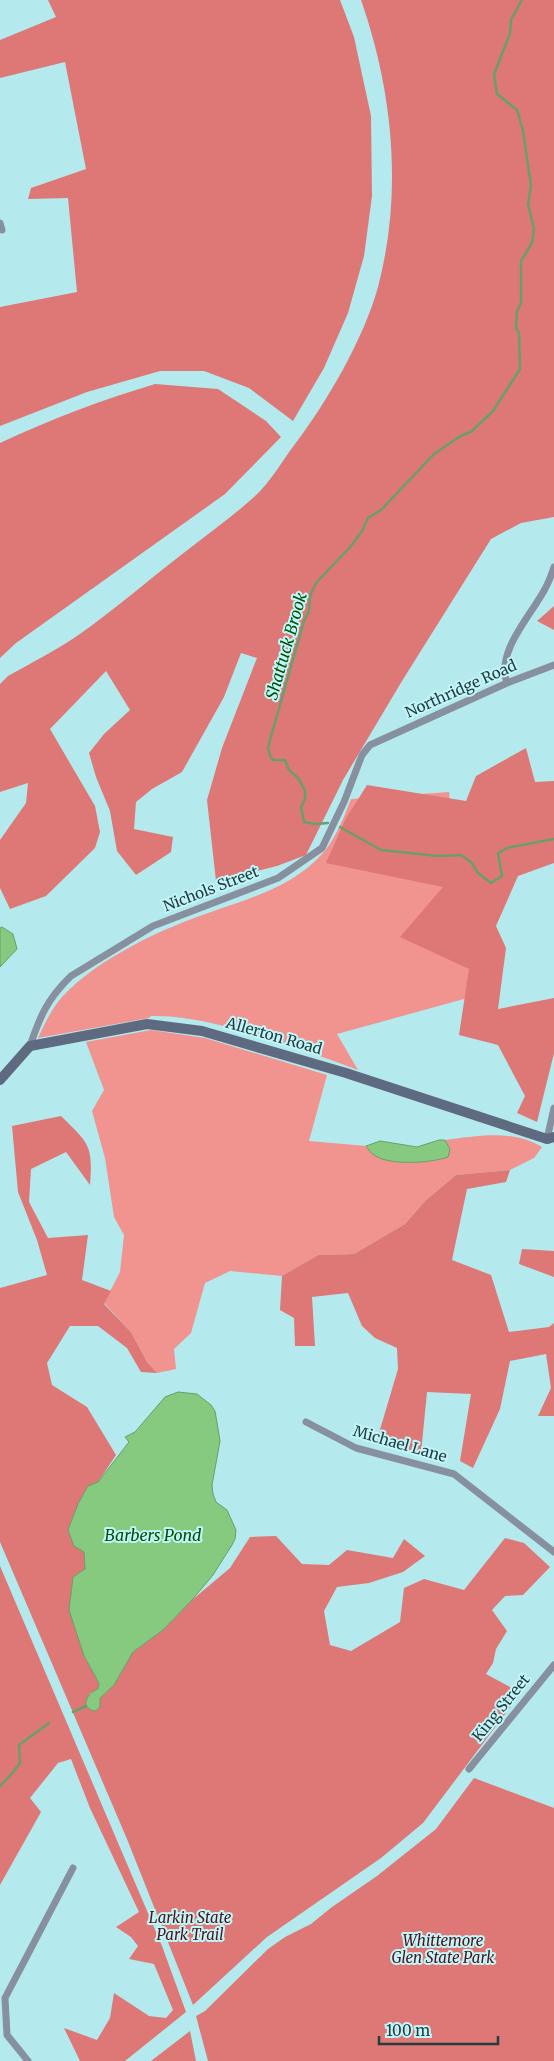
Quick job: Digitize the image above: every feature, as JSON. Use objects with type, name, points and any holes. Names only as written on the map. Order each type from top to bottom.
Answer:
[{"type":"street","points":[[507,683],[504,669],[508,651],[547,586],[554,567]]},
{"type":"street","name":"Northridge Road","points":[[380,739],[507,683],[554,665]]},
{"type":"street","name":"Nichols Street","points":[[30,1046],[41,1015],[61,986],[71,976],[153,926],[278,878],[322,848],[344,802],[362,755],[370,745],[380,739]]},
{"type":"street","name":"Allerton Road","points":[[30,1046],[147,1024],[202,1031],[346,1073],[552,1139]]},
{"type":"street","points":[[0,1080],[30,1046]]},
{"type":"street","points":[[552,1139],[554,1108]]},
{"type":"street","name":"Michael Lane","points":[[306,1422],[356,1448],[454,1474],[554,1552]]},
{"type":"street","name":"King Street","points":[[469,1769],[554,1665]]},
{"type":"street","points":[[28,2061],[7,2035],[5,1998],[73,1868]]},
{"type":"shaded area","points":[[449,792],[452,830],[482,994],[337,1034],[358,1070],[304,1050],[249,1033],[213,1023],[176,1017],[151,1016],[149,1018],[38,1038],[46,1021],[63,996],[77,982],[112,957],[172,927],[271,890],[299,874],[312,864],[328,847],[351,799]]},
{"type":"shaded area","points":[[151,1030],[205,1038],[327,1075],[309,1141],[366,1146],[374,1155],[450,1149],[445,1140],[494,1135],[531,1141],[542,1147],[534,1158],[510,1170],[456,1175],[425,1201],[405,1224],[354,1254],[318,1255],[282,1276],[230,1271],[205,1283],[191,1333],[174,1349],[176,1369],[157,1373],[147,1362],[131,1332],[104,1303],[120,1272],[124,1235],[114,1217],[105,1158],[92,1111],[104,1090],[86,1042]]},
{"type":"green space","points":[[48,0],[340,0],[354,37],[371,116],[372,196],[364,256],[348,313],[324,368],[293,421],[249,388],[204,371],[160,371],[87,392],[0,426],[0,307],[77,292],[68,198],[28,199],[31,188],[86,169],[65,62],[0,78],[0,40],[56,17]]},
{"type":"green space","points":[[361,0],[554,0],[554,517],[521,523],[491,539],[402,681],[343,780],[306,855],[277,866],[216,881],[207,800],[222,748],[257,658],[241,653],[224,697],[182,772],[152,789],[136,802],[134,829],[173,837],[171,852],[136,875],[117,851],[110,811],[96,777],[89,753],[104,734],[130,710],[106,671],[50,729],[95,806],[100,832],[95,848],[46,896],[10,909],[0,888],[0,840],[26,803],[28,783],[0,792],[0,684],[8,676],[77,636],[227,520],[260,491],[271,479],[320,409],[354,348],[372,307],[386,251],[392,179],[391,142],[381,70]]},
{"type":"green space","points":[[155,384],[218,389],[266,421],[281,437],[225,494],[16,643],[0,658],[0,443],[77,410]]},
{"type":"green space","points":[[554,606],[554,630],[537,621]]},
{"type":"green space","points":[[526,748],[535,782],[554,781],[554,863],[518,876],[496,926],[506,948],[498,1009],[554,998],[554,1053],[537,1122],[517,1113],[525,1096],[498,1045],[459,1035],[469,969],[400,937],[443,887],[326,863],[345,820],[367,785],[466,801],[476,776]]},
{"type":"green space","name":"Larkin State Park Trail","points":[[61,1116],[83,1139],[90,1153],[90,1185],[66,1152],[31,1169],[29,1202],[48,1238],[88,1235],[82,1280],[111,1291],[104,1304],[131,1332],[147,1362],[157,1373],[141,1372],[127,1348],[98,1326],[70,1326],[47,1363],[52,1385],[87,1407],[116,1455],[98,1482],[88,1487],[78,1504],[86,1560],[84,1656],[99,1683],[98,1689],[89,1694],[96,1711],[100,1706],[100,1698],[114,1685],[133,1652],[163,1630],[192,1600],[230,1568],[250,1537],[276,1536],[302,1564],[329,1565],[347,1550],[393,1558],[404,1539],[425,1556],[403,1572],[369,1583],[337,1587],[324,1611],[330,1645],[351,1651],[400,1622],[404,1588],[424,1579],[464,1590],[505,1538],[524,1543],[550,1567],[523,1595],[505,1596],[492,1610],[507,1631],[496,1649],[493,1663],[486,1674],[521,1693],[423,1823],[381,1858],[267,1937],[193,2005],[127,1839],[0,1542],[0,1288],[47,1275],[37,1240],[18,1192],[12,1126]]},
{"type":"green space","points":[[510,1170],[506,1182],[467,1189],[452,1260],[491,1275],[509,1332],[549,1327],[554,1323],[554,1416],[538,1416],[551,1388],[546,1354],[510,1361],[500,1409],[473,1468],[460,1461],[471,1394],[427,1392],[421,1453],[376,1443],[398,1369],[397,1348],[375,1338],[362,1326],[348,1293],[312,1297],[315,1346],[295,1346],[294,1318],[280,1310],[282,1276],[318,1255],[354,1254],[405,1224],[425,1201],[456,1175]]},
{"type":"green space","points":[[522,1249],[554,1251],[554,1277],[519,1264]]},
{"type":"green space","points":[[0,1566],[162,1946],[186,2012],[125,2061],[80,2061],[64,2028],[97,2040],[110,2018],[114,1993],[149,2016],[166,2018],[173,2010],[154,1964],[129,1959],[138,1946],[131,1937],[116,1927],[139,1912],[90,1808],[71,1759],[58,1763],[30,1798],[41,1812],[0,1885]]},
{"type":"green space","name":"Whittemore Glen State Park","points":[[474,1778],[554,1808],[554,2061],[208,2061],[196,2016],[205,2011],[268,1949],[285,1937],[311,1924],[377,1876],[436,1829]]},
{"type":"green space","points":[[190,2031],[196,2061],[151,2061]]},
{"type":"water","points":[[2,927],[13,934],[17,949],[0,967],[0,928]]},
{"type":"water","points":[[445,1140],[450,1149],[448,1157],[421,1162],[390,1161],[373,1154],[366,1146],[380,1141],[417,1147]]},
{"type":"water","name":"Barbers Pond","points":[[178,1392],[197,1394],[211,1405],[215,1411],[220,1441],[212,1485],[213,1494],[216,1502],[227,1510],[236,1530],[235,1539],[213,1575],[192,1600],[163,1630],[133,1652],[114,1685],[100,1698],[100,1706],[96,1711],[91,1710],[86,1706],[86,1700],[98,1689],[99,1683],[84,1656],[69,1610],[73,1577],[85,1569],[84,1552],[74,1546],[68,1530],[78,1504],[88,1486],[98,1482],[129,1442],[125,1437],[135,1432],[165,1397]]},
{"type":"waterway","name":"Shattuck Brook","points":[[328,823],[315,824],[304,822],[301,807],[305,799],[305,790],[298,778],[289,770],[285,760],[273,760],[268,747],[304,621],[309,611],[310,596],[316,583],[351,546],[362,531],[368,518],[381,510],[434,454],[459,437],[472,431],[493,411],[520,369],[519,333],[516,328],[517,311],[521,303],[521,261],[532,243],[534,229],[528,204],[531,186],[523,131],[517,110],[497,94],[494,74],[510,34],[511,20],[522,0]]},
{"type":"waterway","name":"Shattuck Brook","points":[[340,827],[381,850],[438,856],[461,855],[471,862],[478,873],[491,883],[502,876],[498,853],[507,848],[554,839]]},
{"type":"waterway","points":[[73,1712],[86,1706]]},
{"type":"waterway","points":[[0,1786],[20,1763],[19,1745],[49,1723]]}]
